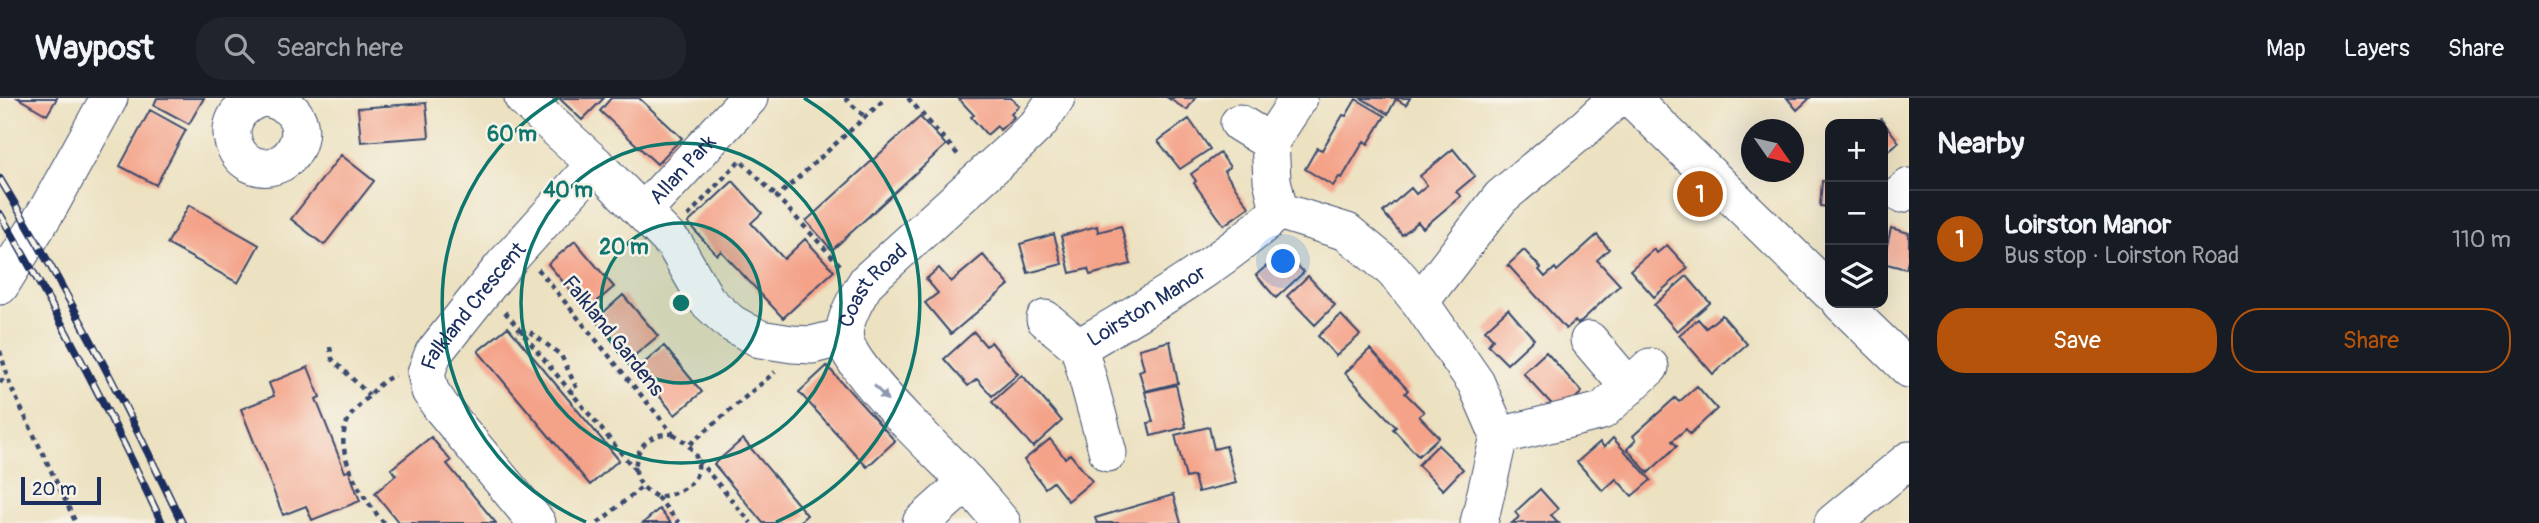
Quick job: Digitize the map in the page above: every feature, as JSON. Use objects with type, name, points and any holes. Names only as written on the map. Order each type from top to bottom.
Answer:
[{"type":"street","points":[[0,286],[49,207],[109,98]]},
{"type":"street","points":[[523,98],[595,164],[675,245],[707,301],[731,323],[760,339],[792,344],[812,345],[844,337]]},
{"type":"street","name":"Allan Park","points":[[655,225],[749,98]]},
{"type":"street","name":"Coast Road","points":[[1002,523],[865,374],[848,350],[844,337],[854,301],[867,281],[1039,123],[1056,98]]},
{"type":"street","points":[[1299,98],[1270,142],[1272,180],[1279,211],[1347,232],[1392,270],[1420,302],[1476,383],[1499,436],[1479,523]]},
{"type":"street","points":[[1420,302],[1501,197],[1587,126],[1616,98]]},
{"type":"street","points":[[1631,98],[1825,287]]},
{"type":"street","points":[[1239,123],[1270,142]]},
{"type":"street","name":"Falkland Crescent","points":[[537,523],[441,407],[430,391],[426,373],[433,354],[503,266],[595,164]]},
{"type":"street","name":"Loirston Manor","points":[[1079,347],[1185,285],[1241,245],[1279,211]]},
{"type":"street","points":[[1846,308],[1909,369]]},
{"type":"street","name":"Loirston Manor","points":[[1045,319],[1079,347],[1108,453]]},
{"type":"street","points":[[1499,436],[1602,411],[1640,377],[1589,340]]},
{"type":"street","points":[[1833,523],[1909,460]]},
{"type":"street","points":[[921,523],[967,482]]},
{"type":"path","points":[[845,98],[865,117]]},
{"type":"path","points":[[777,197],[886,98]]},
{"type":"path","points":[[908,98],[979,179]]},
{"type":"path","points":[[655,225],[740,160],[862,289]]},
{"type":"path","name":"Falkland Gardens","points":[[537,268],[673,434]]},
{"type":"path","points":[[500,306],[636,471],[643,486],[657,497],[679,523]]},
{"type":"path","points":[[521,332],[527,330],[561,355],[577,389],[571,393]]},
{"type":"path","points":[[690,444],[781,367],[792,344]]},
{"type":"path","points":[[330,347],[332,359],[369,395]]},
{"type":"path","points":[[0,351],[7,374],[76,523]]},
{"type":"path","points":[[384,523],[365,500],[344,453],[342,440],[345,427],[352,413],[386,379],[403,371],[426,373]]},
{"type":"path","points":[[0,383],[7,374]]},
{"type":"path","points":[[636,471],[636,456],[644,442],[657,435],[673,434],[690,444],[698,460],[751,523]]},
{"type":"path","points":[[657,497],[675,495],[688,487],[696,473],[698,460]]},
{"type":"path","points":[[598,523],[643,486]]},
{"type":"building","points":[[18,98],[57,98],[47,115]]},
{"type":"building","points":[[157,98],[204,98],[189,124],[154,105]]},
{"type":"building","points":[[559,98],[604,98],[582,120]]},
{"type":"building","points":[[611,98],[639,98],[682,138],[657,164],[600,111]]},
{"type":"building","points":[[958,98],[1011,98],[1019,106],[1011,114],[1014,117],[1000,130],[997,126],[987,135],[971,117],[974,115]]},
{"type":"building","points":[[1168,98],[1195,98],[1187,110]]},
{"type":"building","points":[[1361,98],[1410,98],[1406,105],[1396,99],[1388,114]]},
{"type":"building","points":[[1787,98],[1810,98],[1797,110]]},
{"type":"building","points":[[1356,99],[1385,116],[1368,144],[1364,141],[1342,178],[1339,177],[1333,186],[1305,169],[1317,148],[1322,150]]},
{"type":"building","points":[[426,103],[429,137],[361,142],[358,108]]},
{"type":"building","points":[[150,110],[186,130],[156,185],[120,166]]},
{"type":"building","points":[[920,117],[946,145],[832,250],[806,221]]},
{"type":"building","points":[[1189,119],[1210,149],[1180,169],[1158,141]]},
{"type":"building","points":[[1888,128],[1899,142],[1888,151]]},
{"type":"building","points":[[1453,149],[1475,176],[1456,192],[1461,196],[1423,228],[1418,222],[1402,235],[1383,212],[1411,188],[1416,194],[1427,185],[1420,176]]},
{"type":"building","points":[[1220,153],[1230,167],[1224,171],[1249,207],[1224,225],[1194,183],[1196,181],[1191,174]]},
{"type":"building","points":[[341,155],[374,181],[324,245],[291,219]]},
{"type":"building","points":[[733,181],[762,213],[751,223],[784,259],[805,239],[834,271],[783,318],[721,251],[717,255],[688,223]]},
{"type":"building","points":[[1822,181],[1825,181],[1825,206],[1820,206]]},
{"type":"building","points":[[189,205],[259,245],[238,283],[167,244]]},
{"type":"building","points":[[1097,226],[1098,232],[1121,226],[1131,264],[1090,275],[1088,269],[1070,273],[1061,236]]},
{"type":"building","points":[[1891,228],[1909,233],[1906,269],[1888,264]]},
{"type":"building","points":[[1054,234],[1062,264],[1028,273],[1020,244]]},
{"type":"building","points":[[1597,235],[1609,249],[1597,260],[1620,285],[1578,324],[1575,321],[1566,329],[1508,265],[1524,250],[1541,268],[1539,270],[1545,277],[1555,268],[1557,271]]},
{"type":"building","points":[[575,241],[614,287],[587,310],[548,264]]},
{"type":"building","points":[[1667,245],[1688,268],[1654,297],[1630,270],[1654,249],[1657,253]]},
{"type":"building","points":[[983,255],[1009,285],[951,334],[925,303],[938,293],[926,279],[939,268],[951,282]]},
{"type":"building","points":[[1279,255],[1304,272],[1276,298],[1256,275]]},
{"type":"building","points":[[1308,276],[1335,305],[1315,325],[1287,296]]},
{"type":"building","points":[[1687,276],[1710,303],[1677,331],[1654,305]]},
{"type":"building","points":[[623,295],[658,336],[629,360],[595,320]]},
{"type":"building","points":[[1508,309],[1534,339],[1507,364],[1488,345],[1493,339],[1485,330]]},
{"type":"building","points":[[1341,315],[1360,335],[1336,356],[1318,336]]},
{"type":"building","points":[[1722,315],[1747,344],[1713,374],[1679,335],[1698,319],[1706,328]]},
{"type":"building","points":[[508,327],[619,460],[590,485],[478,351]]},
{"type":"building","points":[[974,332],[986,346],[991,342],[1018,374],[992,396],[977,379],[968,386],[944,359]]},
{"type":"building","points":[[1170,341],[1178,383],[1145,391],[1139,371],[1144,369],[1139,349]]},
{"type":"building","points":[[664,346],[702,392],[675,415],[637,369]]},
{"type":"building","points":[[1370,349],[1408,390],[1405,393],[1424,412],[1419,416],[1439,437],[1418,456],[1393,429],[1396,427],[1345,373]]},
{"type":"building","points":[[1546,352],[1582,392],[1560,413],[1523,373]]},
{"type":"building","points":[[827,366],[895,441],[867,467],[799,392]]},
{"type":"building","points":[[308,367],[320,397],[316,399],[345,472],[349,471],[360,501],[312,520],[306,506],[283,515],[241,409],[274,396],[269,383]]},
{"type":"building","points":[[1022,375],[1062,421],[1033,447],[992,402]]},
{"type":"building","points":[[1176,385],[1186,427],[1151,436],[1148,423],[1153,422],[1145,392]]},
{"type":"building","points":[[1697,386],[1717,409],[1690,434],[1686,429],[1672,441],[1677,446],[1648,473],[1627,449],[1636,440],[1633,436],[1675,398],[1679,402]]},
{"type":"building","points":[[1209,427],[1214,449],[1226,446],[1236,483],[1198,492],[1194,476],[1186,478],[1175,435]]},
{"type":"building","points":[[431,437],[451,461],[447,464],[496,523],[399,523],[375,493],[396,475],[391,469]]},
{"type":"building","points":[[1613,438],[1651,480],[1632,496],[1616,479],[1603,491],[1577,462],[1600,442],[1604,447]]},
{"type":"building","points":[[743,439],[807,515],[798,523],[763,523],[714,464]]},
{"type":"building","points":[[1050,439],[1065,458],[1070,454],[1092,481],[1068,501],[1053,482],[1045,488],[1024,460]]},
{"type":"building","points":[[1438,445],[1463,469],[1443,490],[1418,465]]},
{"type":"building","points":[[1540,489],[1558,509],[1551,515],[1559,523],[1512,523],[1519,517],[1515,512]]},
{"type":"building","points":[[1173,495],[1181,523],[1097,523],[1095,518]]},
{"type":"building","points":[[659,509],[671,523],[643,523]]},
{"type":"railway","points":[[0,179],[95,348],[182,523]]},
{"type":"railway","points":[[0,214],[84,367],[162,523]]},
{"type":"place","name":"Loirston Manor","points":[[1700,194]]}]
